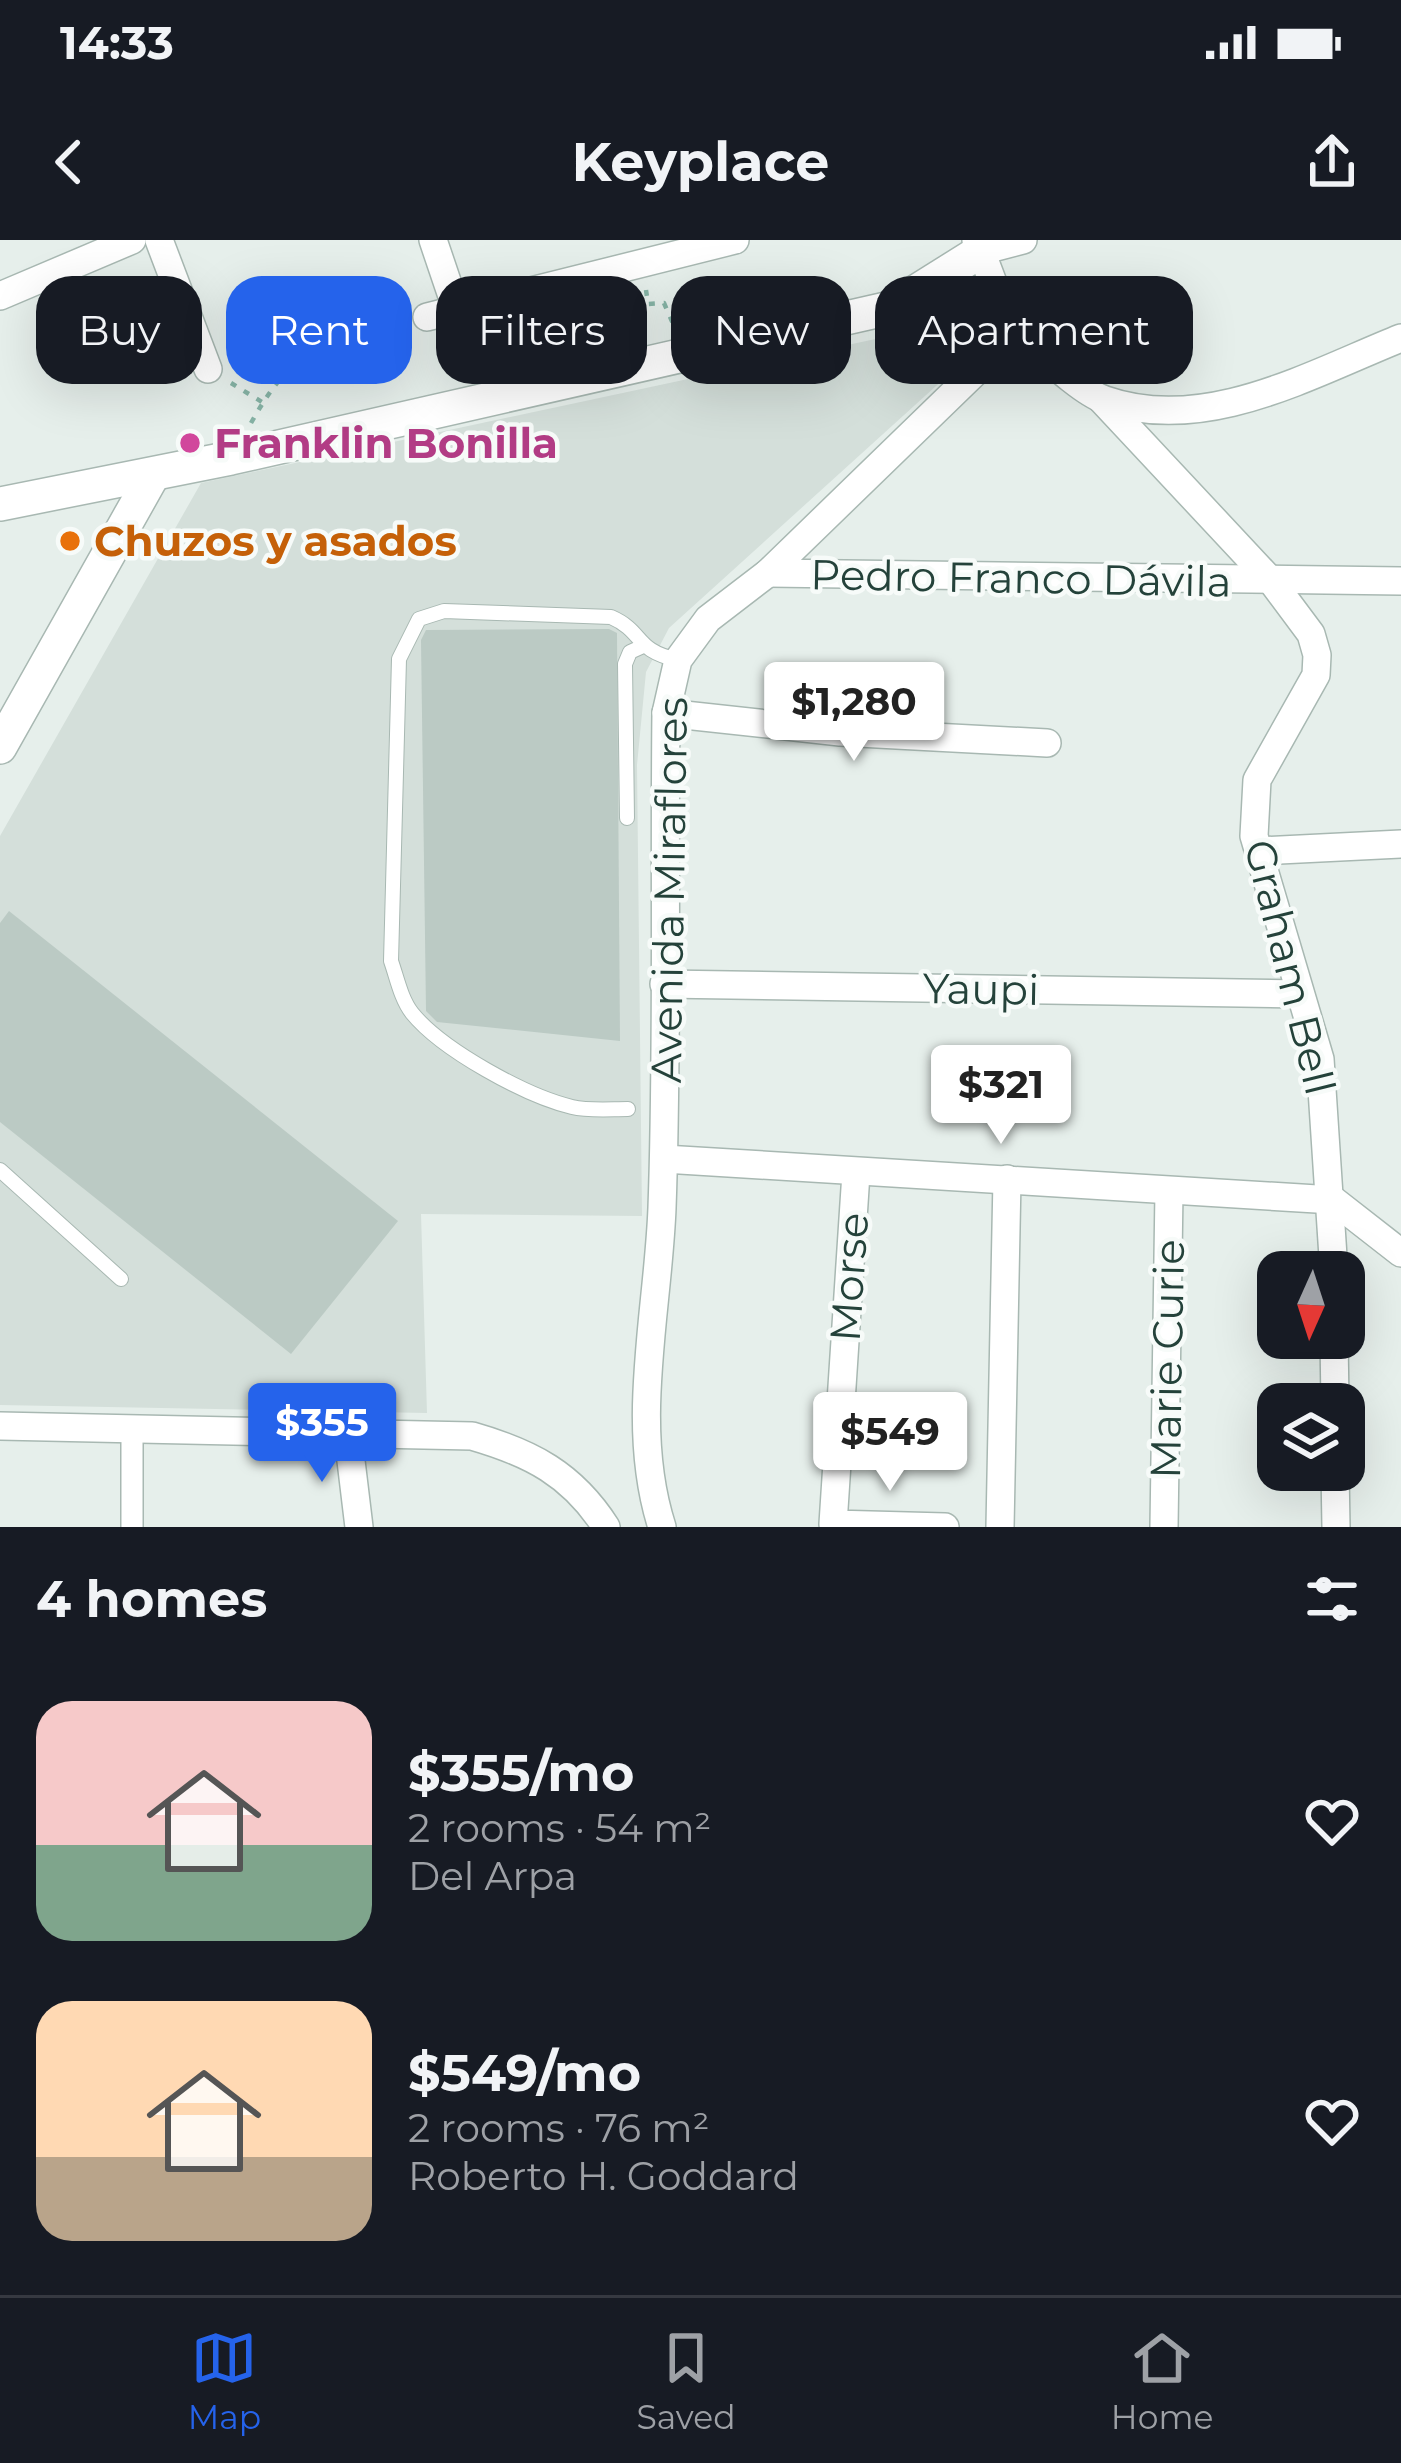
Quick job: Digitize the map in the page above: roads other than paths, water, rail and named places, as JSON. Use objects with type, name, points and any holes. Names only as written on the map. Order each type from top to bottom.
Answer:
[{"type":"street","points":[[0,296],[132,240]]},
{"type":"street","points":[[159,240],[208,369]]},
{"type":"street","points":[[433,240],[445,276]]},
{"type":"street","points":[[561,276],[653,248],[735,240]]},
{"type":"street","points":[[0,504],[231,458],[890,308],[980,245],[1023,240]]},
{"type":"street","points":[[980,245],[991,276]]},
{"type":"street","points":[[427,317],[436,314]]},
{"type":"street","points":[[1102,399],[1169,407],[1238,403],[1401,338]]},
{"type":"street","name":"Avenida Miraflores","points":[[662,1527],[646,1467],[664,1159],[666,713],[679,660],[708,619],[768,573],[963,384]]},
{"type":"street","name":"Graham Bell","points":[[1083,384],[1273,583],[1311,634],[1316,676],[1256,780],[1258,851],[1320,1059],[1334,1251]]},
{"type":"street","points":[[0,747],[153,475]]},
{"type":"street","name":"Pedro Franco Dávila","points":[[768,573],[1273,583],[1401,580]]},
{"type":"street","points":[[666,713],[840,732],[1047,742]]},
{"type":"street","points":[[1258,851],[1336,851],[1401,844]]},
{"type":"street","name":"Yaupi","points":[[664,984],[1298,994]]},
{"type":"street","points":[[664,1159],[1333,1200],[1401,1252]]},
{"type":"street","name":"Morse","points":[[856,1173],[833,1524],[908,1526]]},
{"type":"street","points":[[1000,1527],[1007,1179]]},
{"type":"street","name":"Marie Curie","points":[[1164,1527],[1169,1191]]},
{"type":"street","points":[[0,1426],[472,1436],[527,1452],[574,1486],[607,1527]]},
{"type":"street","points":[[132,1430],[132,1527]]},
{"type":"street","points":[[348,1436],[359,1527]]},
{"type":"street","points":[[1335,1491],[1336,1527]]},
{"type":"street","points":[[908,1526],[945,1527]]},
{"type":"lane","points":[[628,1109],[578,1109],[530,1094],[412,1014],[391,961],[399,659],[419,620],[444,611],[611,617],[627,624],[641,647],[679,660]]},
{"type":"lane","points":[[627,818],[626,664],[630,652],[641,647]]},
{"type":"lane","points":[[0,1170],[121,1279]]},
{"type":"place","name":"Franklin Bonilla","points":[[190,443]]},
{"type":"place","name":"Chuzos y asados","points":[[70,541]]}]
